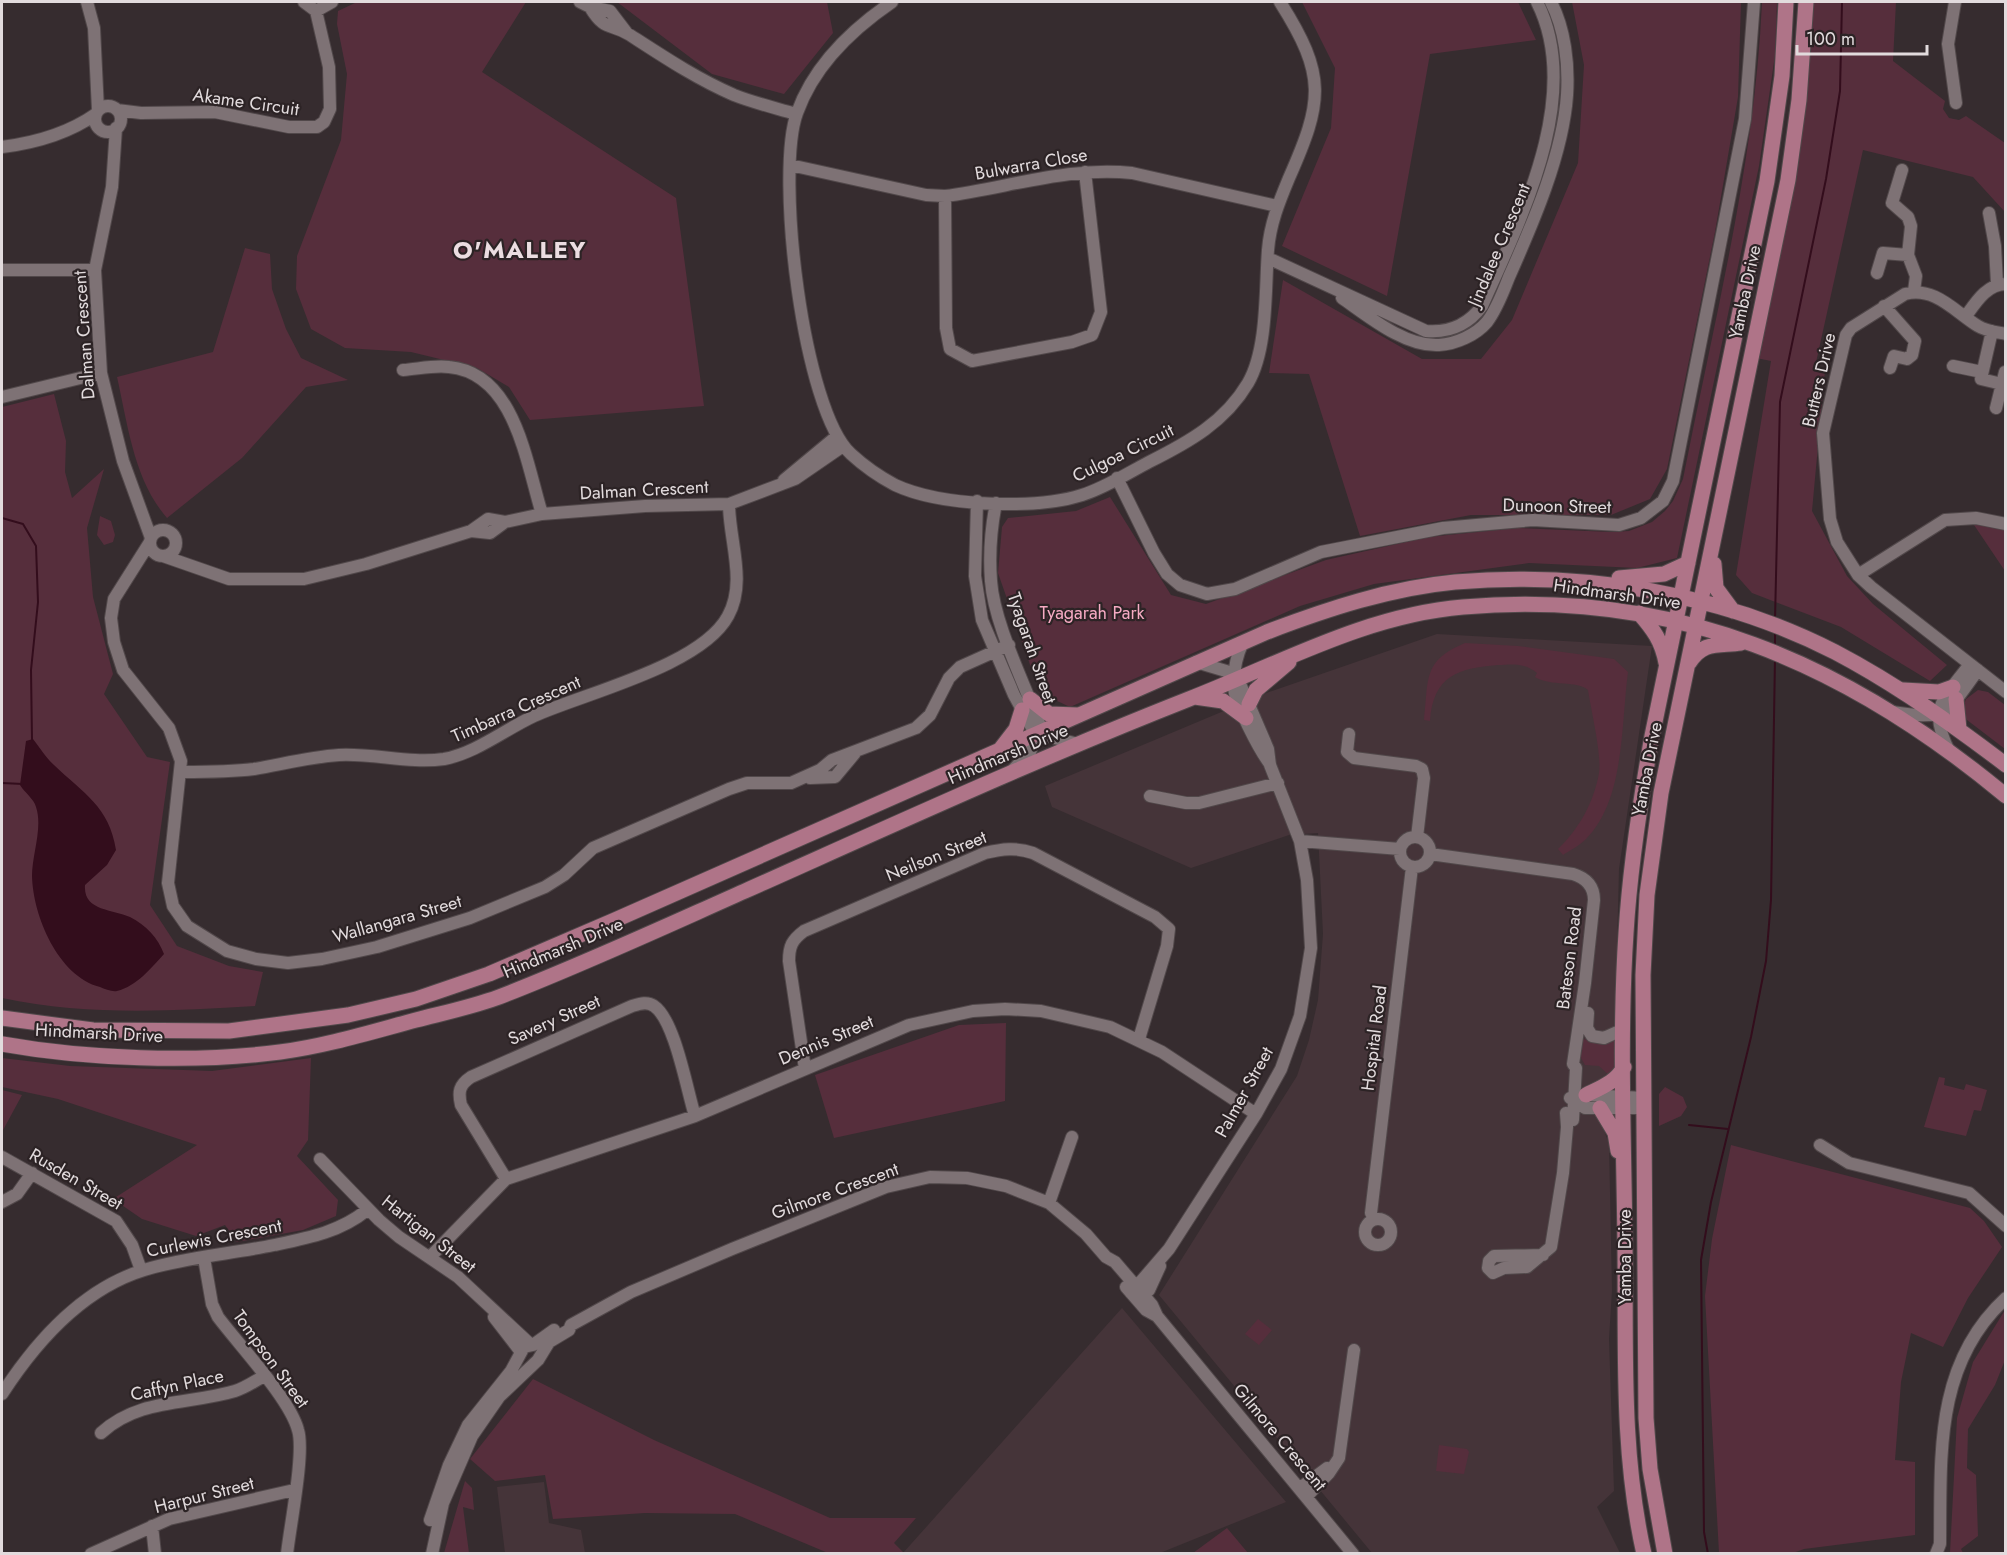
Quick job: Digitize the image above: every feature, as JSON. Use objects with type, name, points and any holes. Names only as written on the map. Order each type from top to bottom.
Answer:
[{"type":"main road","name":"Yamba Drive","points":[[1644,1554],[1627,1444],[1624,1029],[1626,936],[1634,848],[1652,736],[1667,672],[1772,152],[1782,76],[1786,2]]},
{"type":"main road","name":"Yamba Drive","points":[[1665,1554],[1650,1469],[1646,1426],[1644,966],[1647,895],[1661,793],[1790,164],[1802,69],[1806,2]]},
{"type":"main road","points":[[1713,537],[1716,588],[1733,611]]},
{"type":"main road","points":[[1596,583],[1610,579],[1664,574],[1688,563]]},
{"type":"main road","name":"Hindmarsh Drive","points":[[2,1018],[93,1030],[229,1031],[348,1015],[416,999],[489,974],[1080,716],[1243,642],[1312,615],[1370,598],[1453,583],[1522,578],[1596,583],[1645,590],[1733,611],[1791,632],[1834,652],[1937,714],[2006,765]]},
{"type":"main road","name":"Hindmarsh Drive","points":[[2,1044],[88,1055],[217,1057],[283,1052],[353,1037],[495,998],[624,945],[1010,774],[1300,652],[1376,624],[1457,607],[1534,603],[1639,613],[1754,643],[1790,657],[1849,686],[1951,754],[2006,796]]},
{"type":"main road","points":[[1639,613],[1663,647],[1667,672]]},
{"type":"main road","points":[[1687,665],[1696,652],[1705,647],[1754,643]]},
{"type":"main road","points":[[1195,697],[1223,701],[1247,711],[1256,690],[1300,652]]},
{"type":"main road","points":[[1900,690],[1955,693],[1959,729]]},
{"type":"main road","points":[[999,751],[1016,729],[1026,705],[1049,714],[1080,716]]},
{"type":"main road","points":[[1624,1066],[1619,1076],[1581,1100],[1615,1133],[1619,1167],[1624,1176]]},
{"type":"street","name":"Dalman Crescent","points":[[87,2],[94,28],[98,92],[110,115],[113,149],[112,187],[95,270],[101,373],[123,461],[144,514],[150,540]]},
{"type":"street","points":[[304,2],[316,11],[332,2]]},
{"type":"street","name":"Culgoa Circuit","points":[[892,2],[848,35],[824,63],[796,114],[790,165],[797,283],[812,369],[824,410],[840,441],[869,469],[895,484],[936,497],[996,502],[1051,502],[1084,494],[1208,430],[1231,408],[1250,380],[1262,332],[1269,236],[1277,206],[1311,126],[1316,98],[1314,70],[1296,26],[1281,2]]},
{"type":"street","name":"Jindalee Crescent","points":[[1268,258],[1426,331],[1451,330],[1476,315],[1519,219],[1550,122],[1555,95],[1554,69],[1550,39],[1536,2]]},
{"type":"street","name":"Jindalee Crescent","points":[[1324,285],[1370,317],[1410,340],[1424,344],[1438,345],[1456,342],[1473,334],[1486,324],[1515,263],[1540,198],[1563,125],[1568,68],[1563,38],[1551,2]]},
{"type":"street","name":"Dunoon Street","points":[[1117,478],[1154,553],[1167,574],[1180,585],[1208,594],[1235,589],[1322,552],[1443,528],[1533,520],[1619,525],[1641,518],[1663,501],[1673,481],[1745,119],[1754,2]]},
{"type":"street","points":[[1955,2],[1948,44],[1956,103]]},
{"type":"street","points":[[585,4],[610,11],[626,33],[679,68],[735,95],[796,114]]},
{"type":"street","name":"Akame Circuit","points":[[2,147],[19,145],[110,115],[141,113],[215,112],[289,127],[317,127],[324,122],[330,110],[329,67],[316,11]]},
{"type":"street","points":[[110,115],[95,122],[113,149]]},
{"type":"street","name":"Akame Circuit","points":[[78,127],[110,132],[110,115]]},
{"type":"street","name":"Bulwarra Close","points":[[790,165],[926,195],[945,196],[1108,170],[1132,173],[1277,206]]},
{"type":"street","points":[[1902,170],[1892,203],[1908,217],[1911,226],[1908,255],[1916,276],[1914,291],[1943,300],[1980,327],[2006,334]]},
{"type":"street","points":[[945,196],[946,328],[950,349],[972,361],[1072,342],[1092,335],[1101,312],[1085,172]]},
{"type":"street","points":[[1966,316],[1975,303],[2001,284],[1989,213]]},
{"type":"street","points":[[1877,273],[1883,253],[1908,255]]},
{"type":"street","points":[[2,270],[95,270]]},
{"type":"street","name":"Butters Drive","points":[[1914,291],[1884,306],[1851,328],[1846,335],[1823,433],[1830,519],[1837,542],[1858,575],[2006,692]]},
{"type":"street","points":[[1884,306],[1914,341],[1912,355],[1907,359],[1893,356],[1890,368]]},
{"type":"street","points":[[1992,332],[1981,379],[2004,378],[1996,408]]},
{"type":"street","points":[[1953,366],[1982,372]]},
{"type":"street","points":[[403,370],[449,367],[466,371],[496,389],[506,404],[516,431],[542,514]]},
{"type":"street","points":[[2,397],[101,373]]},
{"type":"street","name":"Dalman Crescent","points":[[161,556],[229,579],[304,579],[366,564],[471,531],[488,519],[505,522],[542,514],[645,506],[729,504],[759,495],[781,483],[840,441]]},
{"type":"street","name":"Tyagarah Street","points":[[977,501],[975,576],[982,620],[996,651],[1026,705]]},
{"type":"street","name":"Tyagarah Street","points":[[996,502],[992,523],[991,582],[1032,728],[1039,734]]},
{"type":"street","name":"Timbarra Crescent","points":[[182,772],[239,771],[308,758],[341,755],[443,759],[471,750],[530,718],[604,690],[690,652],[714,636],[729,616],[735,598],[737,573],[729,504]]},
{"type":"street","name":"Dalman Crescent","points":[[144,514],[164,530]]},
{"type":"street","points":[[1858,575],[1934,525],[1951,518],[1976,518],[2006,524]]},
{"type":"street","points":[[161,556],[152,550],[150,540],[155,532],[164,530],[172,533],[176,546],[190,566]]},
{"type":"street","name":"Wallangara Street","points":[[150,540],[114,599],[111,618],[114,642],[123,670],[169,728],[177,745],[182,772],[168,883],[173,906],[187,926],[227,951],[256,959],[288,963],[377,947],[470,918],[545,887],[564,875],[593,848],[729,789],[747,783],[791,783],[806,778],[835,777],[855,753],[916,728],[930,715],[949,678],[960,667],[1010,645]]},
{"type":"street","points":[[136,565],[171,553],[176,546]]},
{"type":"street","points":[[1234,680],[1233,667],[1243,642]]},
{"type":"street","name":"Palmer Street","points":[[1137,1294],[1256,1114],[1281,1069],[1300,1016],[1310,960],[1308,890],[1300,841],[1270,765],[1268,749],[1247,711],[1241,686],[1226,671],[1196,662]]},
{"type":"street","points":[[1890,712],[1927,718],[1948,710],[1955,693],[1974,667]]},
{"type":"street","points":[[1937,714],[1942,737],[1951,754]]},
{"type":"street","points":[[1010,774],[1030,752],[1039,734],[1079,745]]},
{"type":"street","points":[[1348,734],[1347,752],[1353,758],[1416,766],[1423,772],[1417,837]]},
{"type":"street","points":[[1150,796],[1186,803],[1199,802],[1278,783]]},
{"type":"street","points":[[1417,837],[1428,845],[1430,854],[1422,865],[1412,867],[1404,862],[1400,849],[1408,838],[1417,837]]},
{"type":"street","points":[[1300,841],[1400,849]]},
{"type":"street","name":"Neilson Street","points":[[805,1069],[789,961],[789,948],[794,939],[804,932],[985,853],[1002,849],[1019,848],[1033,853],[1155,917],[1169,929],[1167,946],[1139,1039]]},
{"type":"street","name":"Bateson Road","points":[[1430,854],[1573,874],[1593,888],[1594,900],[1583,1001],[1573,1064],[1569,1067],[1581,1100],[1565,1120],[1570,1124],[1554,1241],[1544,1255]]},
{"type":"street","name":"Hospital Road","points":[[1373,1218],[1412,867]]},
{"type":"street","points":[[1583,1001],[1588,1011],[1587,1028],[1592,1036],[1604,1038],[1624,1029]]},
{"type":"street","name":"Savery Street","points":[[506,1179],[461,1105],[458,1094],[462,1083],[632,1006],[644,1003],[653,1005],[661,1013],[669,1027],[695,1116]]},
{"type":"street","name":"Dennis Street","points":[[431,1256],[506,1179],[695,1116],[909,1025],[973,1011],[1041,1011],[1078,1018],[1139,1039],[1256,1114]]},
{"type":"street","points":[[1581,1100],[1644,1103]]},
{"type":"street","points":[[1581,1100],[1624,1103]]},
{"type":"street","points":[[1570,1124],[1581,1100]]},
{"type":"street","points":[[1049,1203],[1072,1137]]},
{"type":"street","points":[[1820,1145],[1849,1163],[1969,1193],[2006,1226]]},
{"type":"street","name":"Rusden Street","points":[[2,1157],[116,1221],[132,1245],[141,1270]]},
{"type":"street","name":"Hartigan Street","points":[[320,1159],[367,1210],[399,1237],[431,1256],[458,1277],[530,1352]]},
{"type":"street","points":[[2,1202],[16,1194],[32,1173]]},
{"type":"street","name":"Gilmore Crescent","points":[[424,1554],[433,1510],[448,1465],[468,1425],[514,1374],[530,1352],[569,1330],[571,1325],[631,1292],[886,1187],[930,1177],[967,1178],[1006,1186],[1049,1203],[1086,1234],[1106,1257],[1109,1268],[1152,1305],[1157,1316],[1353,1554]]},
{"type":"street","name":"Curlewis Crescent","points":[[2,1394],[36,1346],[54,1328],[102,1291],[141,1270],[312,1237],[351,1223],[367,1210]]},
{"type":"street","name":"Tompson Street","points":[[204,1258],[212,1304],[218,1317],[286,1404],[299,1431],[300,1450],[287,1554]]},
{"type":"street","points":[[1936,1553],[1940,1544],[1940,1443],[1951,1388],[1966,1349],[2006,1298]]},
{"type":"street","points":[[1304,1492],[1329,1473],[1341,1452],[1353,1350]]},
{"type":"street","name":"Caffyn Place","points":[[101,1433],[115,1420],[146,1406],[237,1391],[264,1376]]},
{"type":"street","name":"Gilmore Crescent","points":[[432,1554],[440,1514],[457,1468],[495,1394]]},
{"type":"street","name":"Harpur Street","points":[[91,1554],[152,1526],[294,1490]]},
{"type":"street","points":[[152,1526],[155,1554]]},
{"type":"shaded area","points":[[1437,634],[1652,646],[1619,869],[1614,1069],[1600,1081],[1600,1119],[1609,1144],[1612,1290],[1609,1339],[1614,1491],[1597,1507],[1620,1553],[1372,1553],[1159,1295],[1297,1076],[1309,1040],[1318,1000],[1323,934],[1318,833],[1289,835],[1191,868],[1052,807],[1045,786],[1269,692]]},
{"type":"shaded area","points":[[33,739],[51,762],[94,802],[108,822],[113,835],[116,850],[107,865],[85,885],[89,900],[100,908],[130,917],[141,924],[155,937],[164,954],[143,976],[124,989],[115,991],[106,989],[85,981],[72,971],[60,958],[43,926],[33,892],[32,876],[38,815],[33,801],[20,785],[26,741]]},
{"type":"shaded area","points":[[1122,1308],[1286,1502],[1160,1553],[903,1553]]},
{"type":"shaded area","points":[[544,1482],[549,1523],[581,1530],[585,1553],[505,1553],[497,1487]]},
{"type":"green space","points":[[357,2],[526,2],[482,72],[676,198],[704,406],[530,420],[509,387],[477,368],[411,352],[345,348],[311,329],[296,289],[297,256],[341,140],[347,74],[337,24],[338,11]]},
{"type":"green space","points":[[617,2],[827,2],[833,33],[784,94],[712,74]]},
{"type":"green space","points":[[1302,2],[1518,2],[1536,40],[1430,54],[1387,296],[1282,246],[1331,128],[1335,68]]},
{"type":"green space","points":[[1572,2],[1741,2],[1738,97],[1715,232],[1667,469],[1650,499],[1611,515],[1471,515],[1360,536],[1309,374],[1269,373],[1283,280],[1422,359],[1481,359],[1512,320],[1578,163],[1584,65]]},
{"type":"green space","name":"Tyagarah Park","points":[[1762,2],[1777,2],[1775,55],[1759,166],[1677,558],[1637,568],[1529,563],[1374,584],[1300,606],[1070,707],[1053,699],[1035,679],[998,573],[1002,527],[1008,518],[1076,511],[1110,497],[1171,595],[1206,604],[1326,560],[1428,537],[1518,528],[1629,531],[1652,522],[1665,511],[1673,501],[1683,479],[1732,242],[1751,122]]},
{"type":"green space","points":[[1811,2],[1896,2],[1893,61],[1945,101],[1943,109],[1949,118],[1959,120],[1966,116],[2005,143],[2005,212],[1973,177],[1863,150],[1815,367],[1825,370],[1812,511],[1847,576],[1873,604],[1947,665],[1930,681],[1841,627],[1752,593],[1736,575],[1771,361],[1756,358]]},
{"type":"green space","points":[[245,248],[270,254],[272,289],[286,329],[301,358],[348,380],[306,387],[242,458],[167,518],[147,487],[140,470],[117,377],[213,352]]},
{"type":"green space","points":[[54,394],[66,441],[65,472],[72,498],[104,469],[87,528],[93,597],[113,674],[104,694],[147,757],[170,762],[150,905],[177,946],[229,966],[263,972],[255,1006],[128,1011],[65,1008],[2,998],[2,407]]},
{"type":"green space","points":[[100,516],[111,521],[115,535],[113,542],[104,545],[97,535]]},
{"type":"green space","points":[[1972,522],[2005,530],[2005,571]]},
{"type":"green space","points":[[1465,643],[1518,646],[1614,659],[1628,672],[1619,760],[1608,804],[1599,823],[1586,839],[1563,855],[1558,849],[1573,833],[1585,814],[1599,773],[1598,744],[1588,690],[1577,685],[1541,680],[1535,677],[1537,673],[1528,667],[1509,664],[1484,666],[1460,672],[1442,684],[1432,706],[1430,721],[1424,720],[1428,682],[1434,664],[1451,650]]},
{"type":"green space","points":[[1978,690],[1988,692],[2005,705],[2005,749],[1967,720],[1962,711],[1966,699]]},
{"type":"green space","points":[[1006,1023],[1005,1101],[834,1138],[815,1075],[959,1025]]},
{"type":"green space","points":[[1618,1037],[1618,1060],[1612,1078],[1599,1066],[1585,1065],[1580,1056],[1583,1039],[1594,1041]]},
{"type":"green space","points":[[2,1058],[70,1066],[212,1071],[311,1058],[308,1140],[297,1156],[338,1200],[336,1216],[303,1230],[237,1242],[225,1225],[196,1236],[142,1219],[113,1199],[197,1145],[58,1099],[2,1087]]},
{"type":"green space","points":[[1939,1077],[1945,1078],[1944,1085],[1964,1090],[1966,1084],[1987,1090],[1981,1111],[1974,1110],[1966,1136],[1924,1127]]},
{"type":"green space","points":[[1665,1087],[1683,1097],[1687,1107],[1681,1116],[1659,1126],[1659,1094]]},
{"type":"green space","points":[[2,1090],[22,1095],[2,1132]]},
{"type":"green space","points":[[1731,1145],[1970,1208],[1984,1221],[2002,1247],[1968,1298],[1943,1347],[1911,1333],[1901,1382],[1895,1460],[1915,1462],[1915,1535],[1804,1549],[1793,1553],[1719,1553],[1705,1296],[1712,1239]]},
{"type":"green space","points":[[2005,1310],[2005,1360],[1995,1385],[1968,1429],[1967,1468],[1976,1475],[1978,1536],[1961,1549],[1963,1553],[1950,1553],[1957,1418],[1973,1362]]},
{"type":"green space","points":[[1258,1319],[1272,1330],[1259,1345],[1245,1334]]},
{"type":"green space","points":[[533,1379],[654,1440],[830,1518],[916,1518],[894,1543],[904,1553],[828,1553],[735,1514],[645,1513],[553,1519],[545,1475],[495,1481],[470,1459]]},
{"type":"green space","points":[[1439,1445],[1467,1449],[1469,1452],[1464,1474],[1436,1471]]},
{"type":"green space","points":[[465,1481],[472,1488],[474,1510],[463,1507],[469,1553],[444,1553]]},
{"type":"green space","points":[[1227,1528],[1248,1553],[1193,1553]]},
{"type":"waterway","points":[[1775,620],[1780,402],[1826,179],[1840,91],[1842,2]]},
{"type":"waterway","points":[[2,518],[23,524],[36,546],[38,602],[31,670],[32,740]]},
{"type":"waterway","points":[[1775,631],[1775,647]]},
{"type":"waterway","points":[[1708,1554],[1704,1532],[1701,1260],[1711,1202],[1751,1037],[1766,961],[1771,900],[1775,658]]},
{"type":"waterway","points":[[2,783],[23,784]]},
{"type":"waterway","points":[[1689,1125],[1728,1129]]},
{"type":"district","name":"O'MALLEY","points":[[520,250]]}]
